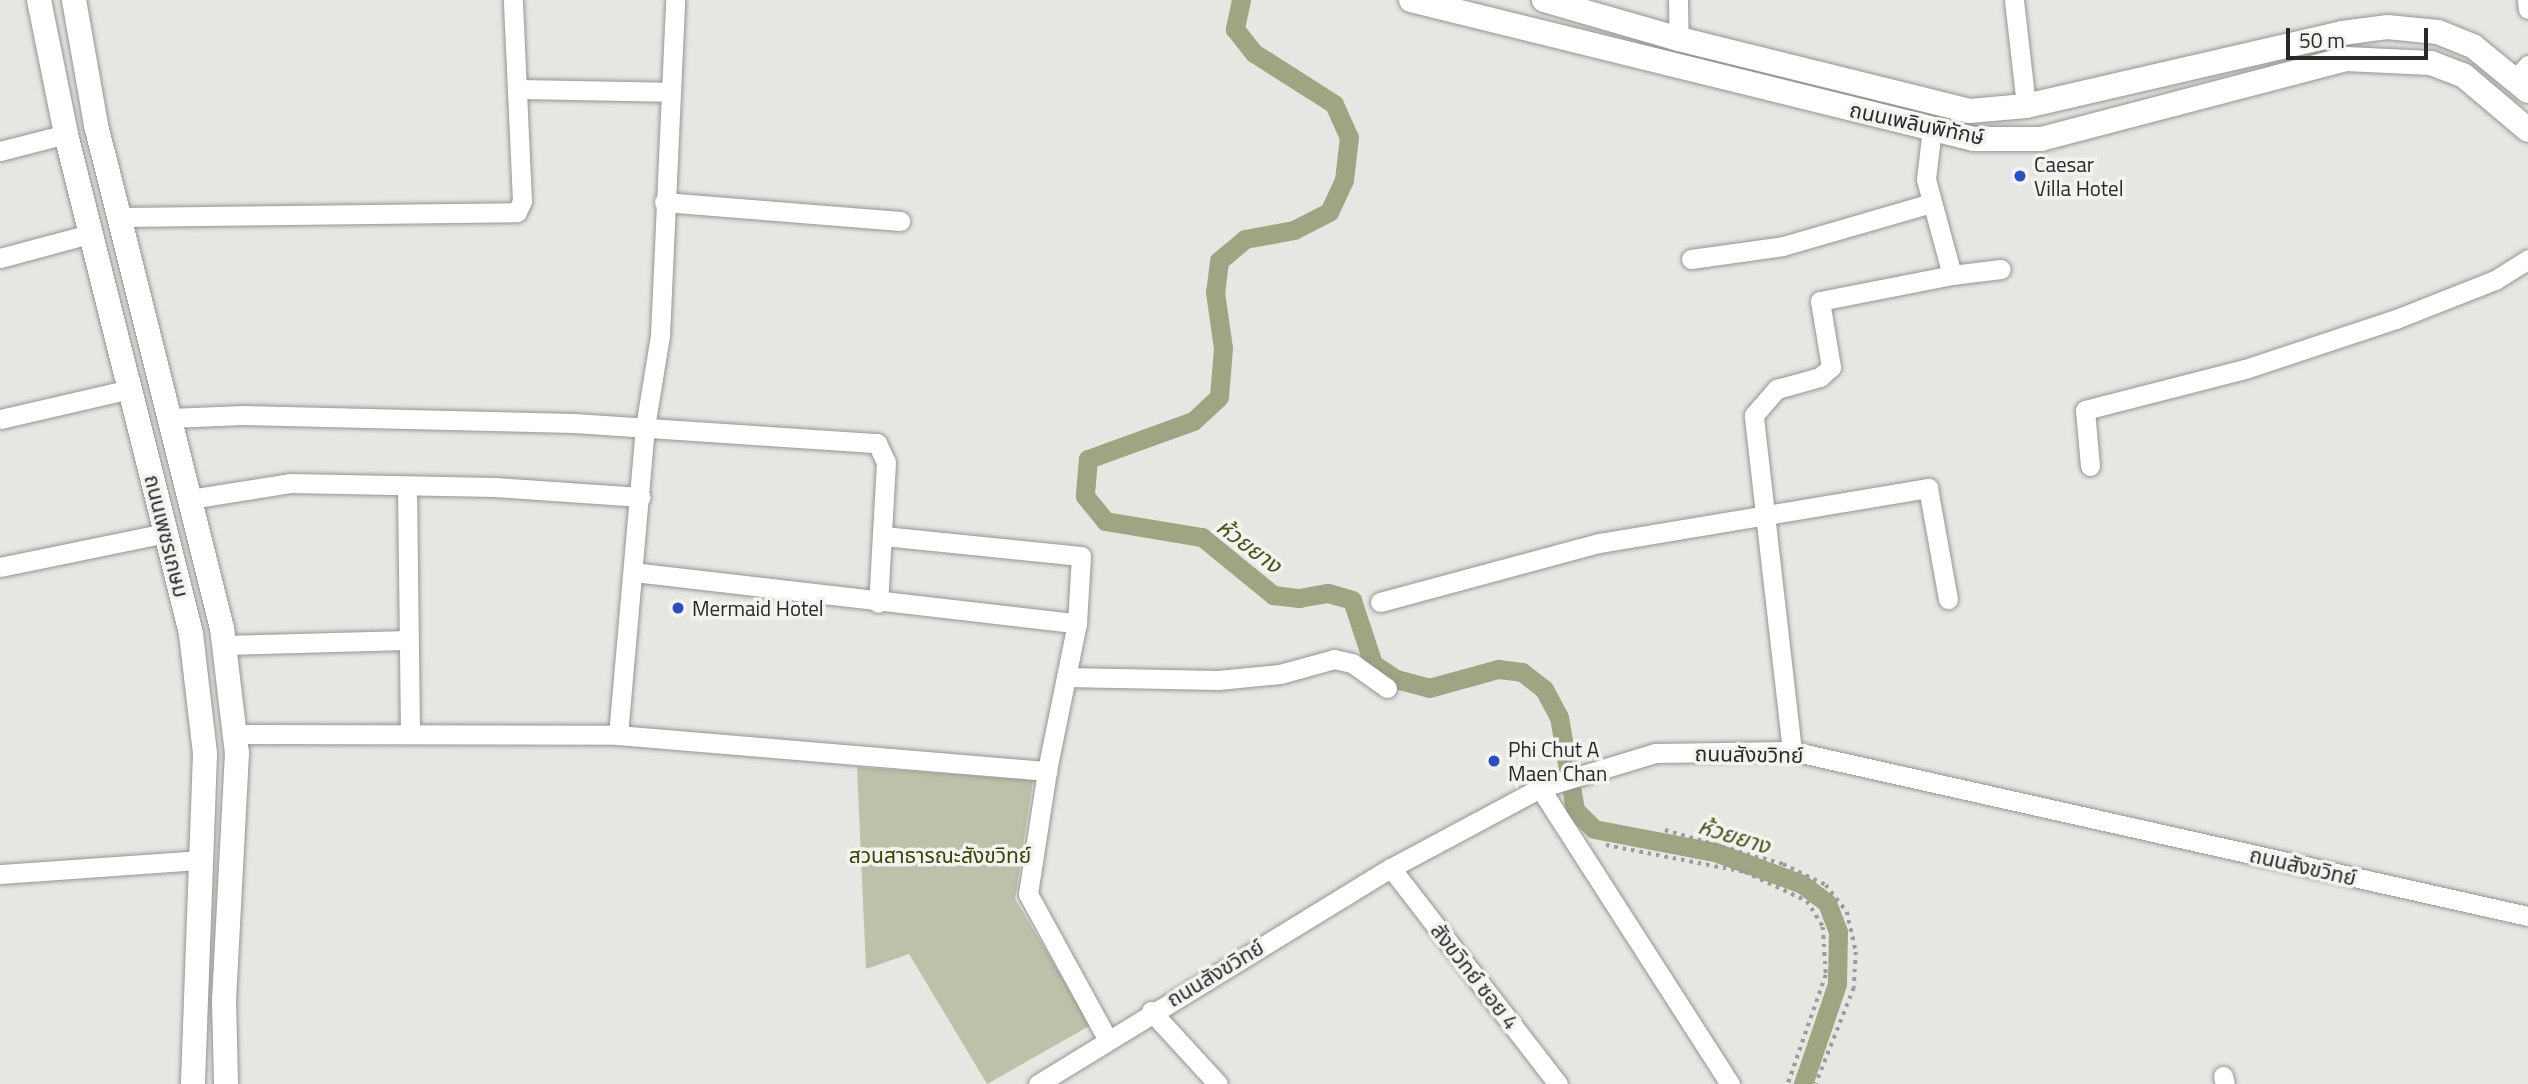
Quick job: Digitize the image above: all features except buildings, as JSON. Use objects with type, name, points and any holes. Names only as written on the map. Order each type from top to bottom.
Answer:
[{"type":"main road","name":"ถนนเพชรเกษม","points":[[39,0],[66,134],[93,233],[191,634],[200,694],[205,754],[193,1084]]},
{"type":"main road","name":"ถนนเพชรเกษม","points":[[74,0],[80,54],[225,645],[236,734],[224,1000],[226,1084]]},
{"type":"main road","name":"ถนนเพลินพิทักษ์","points":[[1412,0],[1973,139],[2041,139],[2346,59],[2431,63],[2463,75],[2528,130]]},
{"type":"main road","name":"ถนนเพลินพิทักษ์","points":[[1544,0],[1678,39],[1969,111],[2026,106],[2342,33],[2387,27],[2438,32],[2461,42],[2524,79]]},
{"type":"main road","points":[[2499,103],[2524,79]]},
{"type":"street","points":[[121,217],[512,214],[522,201],[513,0]]},
{"type":"street","points":[[618,735],[641,498],[645,427],[660,335],[675,0]]},
{"type":"street","points":[[1678,0],[1678,39]]},
{"type":"street","points":[[2014,0],[2026,106]]},
{"type":"street","points":[[2527,0],[2528,9]]},
{"type":"street","points":[[517,89],[670,92]]},
{"type":"street","points":[[1933,129],[1926,179],[1952,275]]},
{"type":"street","points":[[0,151],[66,134]]},
{"type":"street","points":[[664,202],[901,221]]},
{"type":"street","points":[[1691,259],[1783,246],[1931,204]]},
{"type":"street","points":[[0,258],[93,233]]},
{"type":"street","points":[[2090,466],[2085,410],[2245,369],[2396,319],[2495,280],[2528,259]]},
{"type":"street","points":[[1792,751],[1754,415],[1777,389],[1819,377],[1831,367],[1820,301],[1952,275],[2001,269]]},
{"type":"street","points":[[0,419],[130,389]]},
{"type":"street","points":[[170,418],[373,417],[645,427],[877,443],[886,462],[878,603]]},
{"type":"street","points":[[190,499],[290,483],[641,498]]},
{"type":"street","points":[[407,486],[407,640],[411,733]]},
{"type":"street","points":[[1380,602],[1599,543],[1766,512],[1927,488],[1948,599]]},
{"type":"street","points":[[0,567],[166,533]]},
{"type":"street","points":[[883,536],[1080,556],[1077,623],[1047,771],[1028,894],[1108,1040]]},
{"type":"street","points":[[633,572],[878,603],[1077,623]]},
{"type":"street","points":[[225,645],[407,640]]},
{"type":"street","points":[[1066,677],[1218,680],[1280,674],[1334,659],[1352,663],[1387,688]]},
{"type":"street","points":[[236,734],[618,735],[1047,771]]},
{"type":"street","name":"ถนนสังขวิทย์","points":[[1038,1084],[1151,1012],[1391,868],[1540,788],[1655,753],[1792,751],[2528,916]]},
{"type":"street","points":[[1540,788],[1730,1084]]},
{"type":"street","points":[[0,874],[200,860]]},
{"type":"street","name":"สังขวิทย์ ซอย 4","points":[[1391,868],[1558,1084]]},
{"type":"street","points":[[1151,1012],[1218,1084]]},
{"type":"path","points":[[1665,830],[1783,864],[1826,885],[1847,912],[1856,952],[1854,988],[1816,1084]]},
{"type":"path","points":[[1606,845],[1745,872],[1807,901],[1823,928],[1826,975],[1788,1084]]},
{"type":"green space","name":"สวนสาธารณะสังขวิทย์","points":[[857,767],[1033,780],[1015,899],[1091,1025],[987,1084],[909,954],[866,969]]},
{"type":"waterway","name":"ห้วยยาง","points":[[1241,0],[1235,29],[1254,53],[1334,104],[1349,137],[1344,180],[1329,212],[1294,230],[1245,239],[1219,261],[1215,292],[1223,348],[1219,397],[1193,421],[1088,459],[1085,496],[1105,521],[1202,537],[1273,595],[1299,598],[1328,593],[1352,600],[1373,664],[1396,679],[1429,688],[1498,669],[1522,672],[1544,689],[1559,717],[1575,810],[1594,829],[1715,852],[1802,884],[1827,903],[1838,931],[1837,984],[1803,1084]]},
{"type":"place","name":"Caesar Villa Hotel","points":[[2020,176]]},
{"type":"place","name":"Mermaid Hotel","points":[[678,608]]},
{"type":"place","name":"Phi Chut A Maen Chan","points":[[1494,761]]}]
